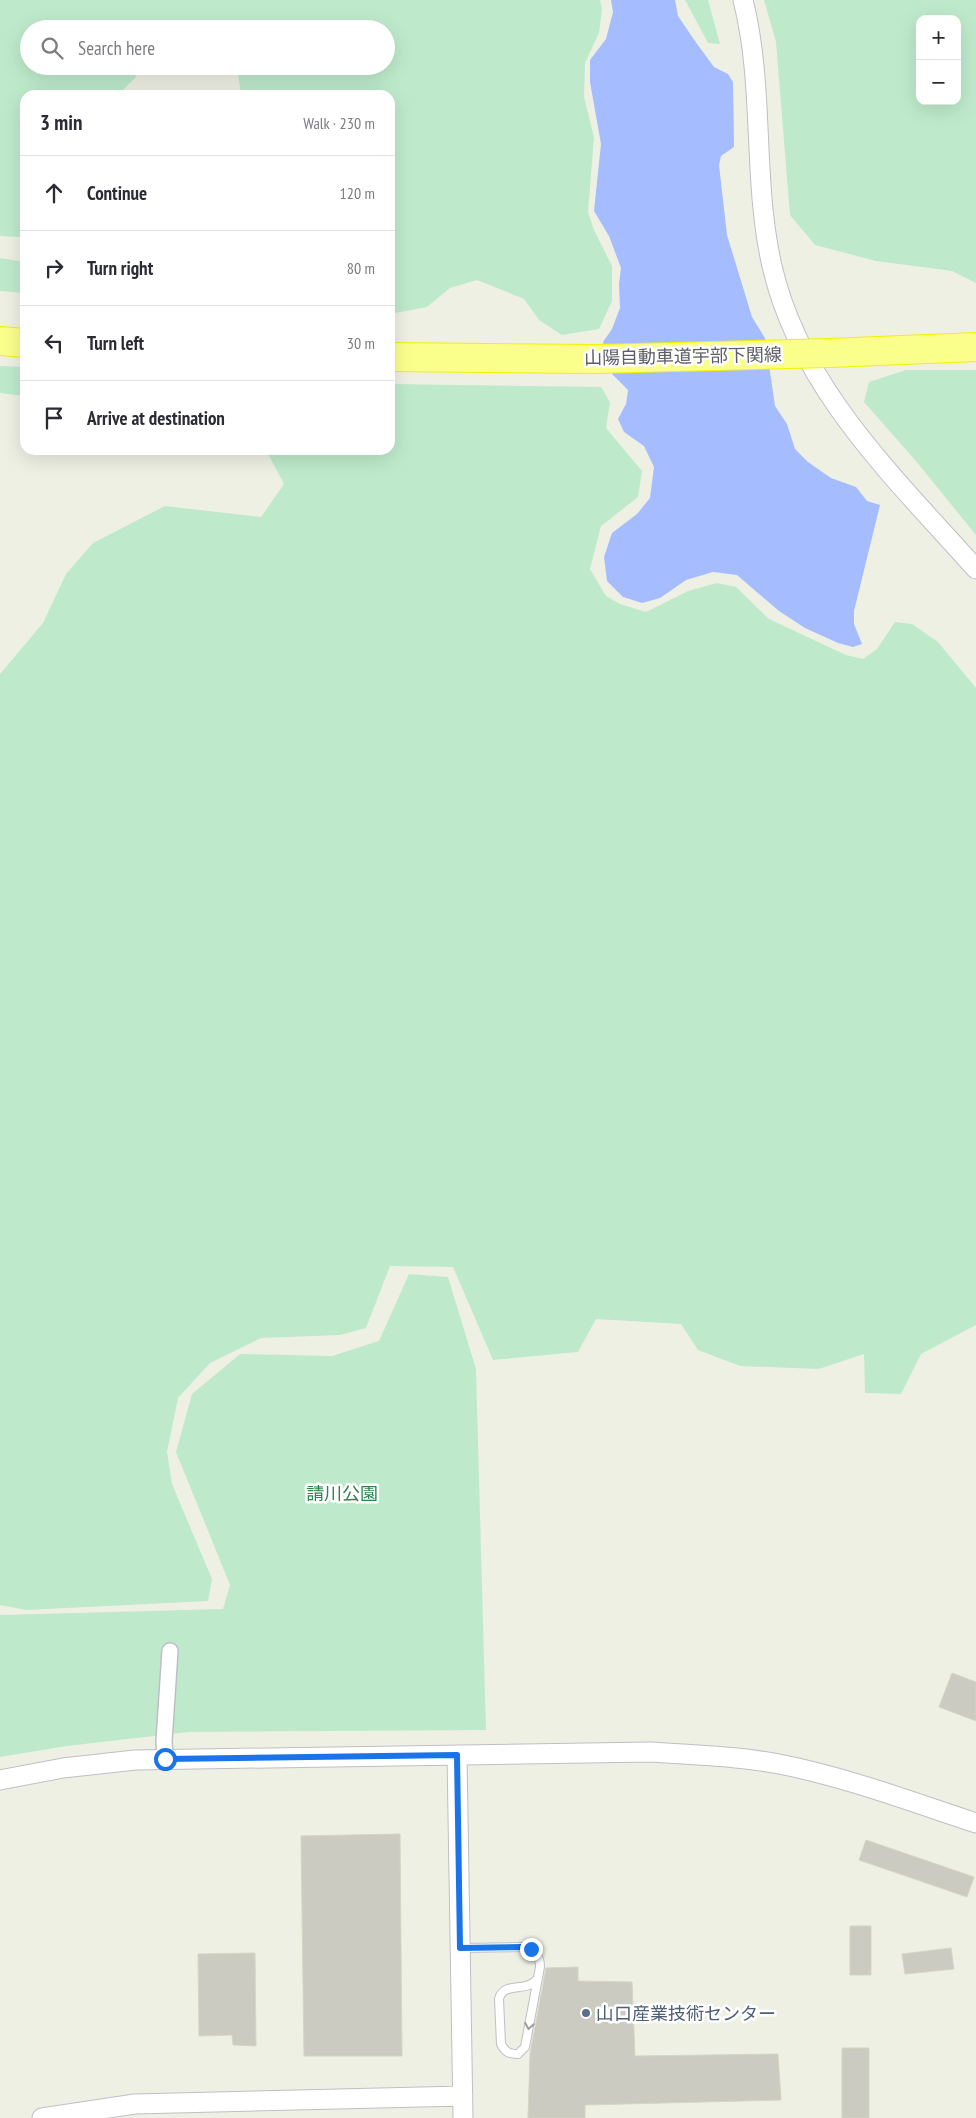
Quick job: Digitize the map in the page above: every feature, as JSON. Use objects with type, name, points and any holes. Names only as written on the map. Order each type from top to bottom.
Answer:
[{"type":"highway","points":[[0,341],[20,343]]},
{"type":"highway","name":"山陽自動車道宇部下関線","points":[[395,357],[596,359],[976,348]]},
{"type":"street","points":[[743,0],[754,58],[763,198],[772,265],[784,306],[798,340],[825,390],[892,476],[976,569]]},
{"type":"street","points":[[165,1759],[164,1741],[170,1651]]},
{"type":"street","points":[[0,1780],[63,1768],[135,1760],[650,1752],[780,1764],[854,1783],[976,1823]]},
{"type":"street","points":[[457,1755],[463,2118]]},
{"type":"street","points":[[42,2118],[135,2104],[463,2096]]},
{"type":"lane","points":[[460,1948],[522,1947],[537,1953],[540,1960],[538,1978],[525,2046],[518,2054],[510,2054],[504,2051],[501,2044],[499,1998],[501,1992],[506,1989],[530,1986],[538,1978]]},
{"type":"green space","points":[[0,0],[600,0],[602,9],[599,33],[585,63],[584,97],[594,137],[588,212],[594,230],[612,266],[612,301],[599,329],[562,335],[539,320],[524,299],[477,280],[450,288],[427,307],[395,313],[395,90],[240,90],[238,75],[395,75],[395,20],[20,20],[20,75],[137,75],[123,90],[20,90],[20,236],[0,236]]},
{"type":"green space","points":[[685,0],[708,0],[720,44],[708,43]]},
{"type":"green space","points":[[764,0],[976,0],[976,283],[952,271],[876,261],[815,245],[790,215],[776,42]]},
{"type":"green space","points":[[0,258],[20,261],[20,293],[0,291]]},
{"type":"green space","points":[[0,366],[20,367],[20,395],[0,393]]},
{"type":"green space","points":[[906,370],[976,370],[976,535],[915,460],[864,402],[869,382]]},
{"type":"green space","points":[[395,384],[601,387],[610,402],[606,428],[642,471],[638,497],[601,526],[590,569],[606,596],[620,604],[646,612],[688,591],[717,583],[736,587],[769,619],[846,655],[863,659],[877,649],[895,622],[912,624],[938,642],[976,688],[976,1325],[921,1354],[901,1394],[865,1393],[864,1354],[819,1369],[740,1366],[698,1350],[681,1324],[596,1319],[578,1352],[493,1360],[453,1267],[390,1266],[366,1328],[340,1335],[261,1338],[210,1363],[178,1398],[167,1452],[172,1484],[212,1579],[208,1601],[26,1610],[0,1605],[0,674],[43,623],[66,574],[93,543],[165,506],[261,517],[284,484],[269,455],[395,455]]},
{"type":"green space","name":"請川公園","points":[[409,1274],[448,1277],[476,1369],[486,1730],[188,1732],[67,1746],[0,1757],[0,1615],[223,1609],[230,1585],[176,1452],[192,1394],[240,1354],[332,1356],[379,1341]]},
{"type":"water","points":[[611,0],[675,0],[678,16],[695,41],[714,67],[728,74],[733,82],[734,147],[721,156],[719,165],[727,235],[752,317],[765,338],[775,406],[787,424],[795,449],[808,462],[831,478],[856,487],[867,501],[880,505],[854,611],[854,624],[862,644],[853,647],[838,643],[805,628],[779,611],[737,575],[713,572],[686,580],[660,598],[642,603],[623,597],[607,581],[604,557],[612,533],[637,514],[650,498],[654,467],[644,446],[624,432],[618,419],[626,404],[628,390],[612,374],[603,342],[612,329],[620,308],[619,284],[621,268],[609,236],[594,211],[601,144],[590,82],[590,60],[606,39],[613,12]]},
{"type":"building","points":[[952,1673],[976,1682],[976,1721],[939,1707]]},
{"type":"building","points":[[400,1834],[402,2056],[304,2056],[301,1836]]},
{"type":"building","points":[[866,1840],[974,1877],[967,1897],[859,1860]]},
{"type":"building","points":[[850,1926],[871,1926],[871,1975],[850,1975]]},
{"type":"building","points":[[951,1948],[954,1969],[905,1974],[902,1954]]},
{"type":"building","points":[[255,1953],[256,2046],[233,2045],[232,2035],[199,2036],[198,1954]]},
{"type":"building","name":"山口産業技術センター","points":[[578,1967],[578,1981],[632,1982],[635,2056],[778,2054],[781,2100],[585,2105],[585,2118],[528,2118],[530,2054],[546,1968]]},
{"type":"building","points":[[842,2048],[869,2048],[869,2118],[842,2118]]},
{"type":"place","name":"山口産業技術センター","points":[[586,2013]]},
{"type":"route","points":[[165,1759],[457,1755],[460,1948],[522,1947],[531,1949]]}]
